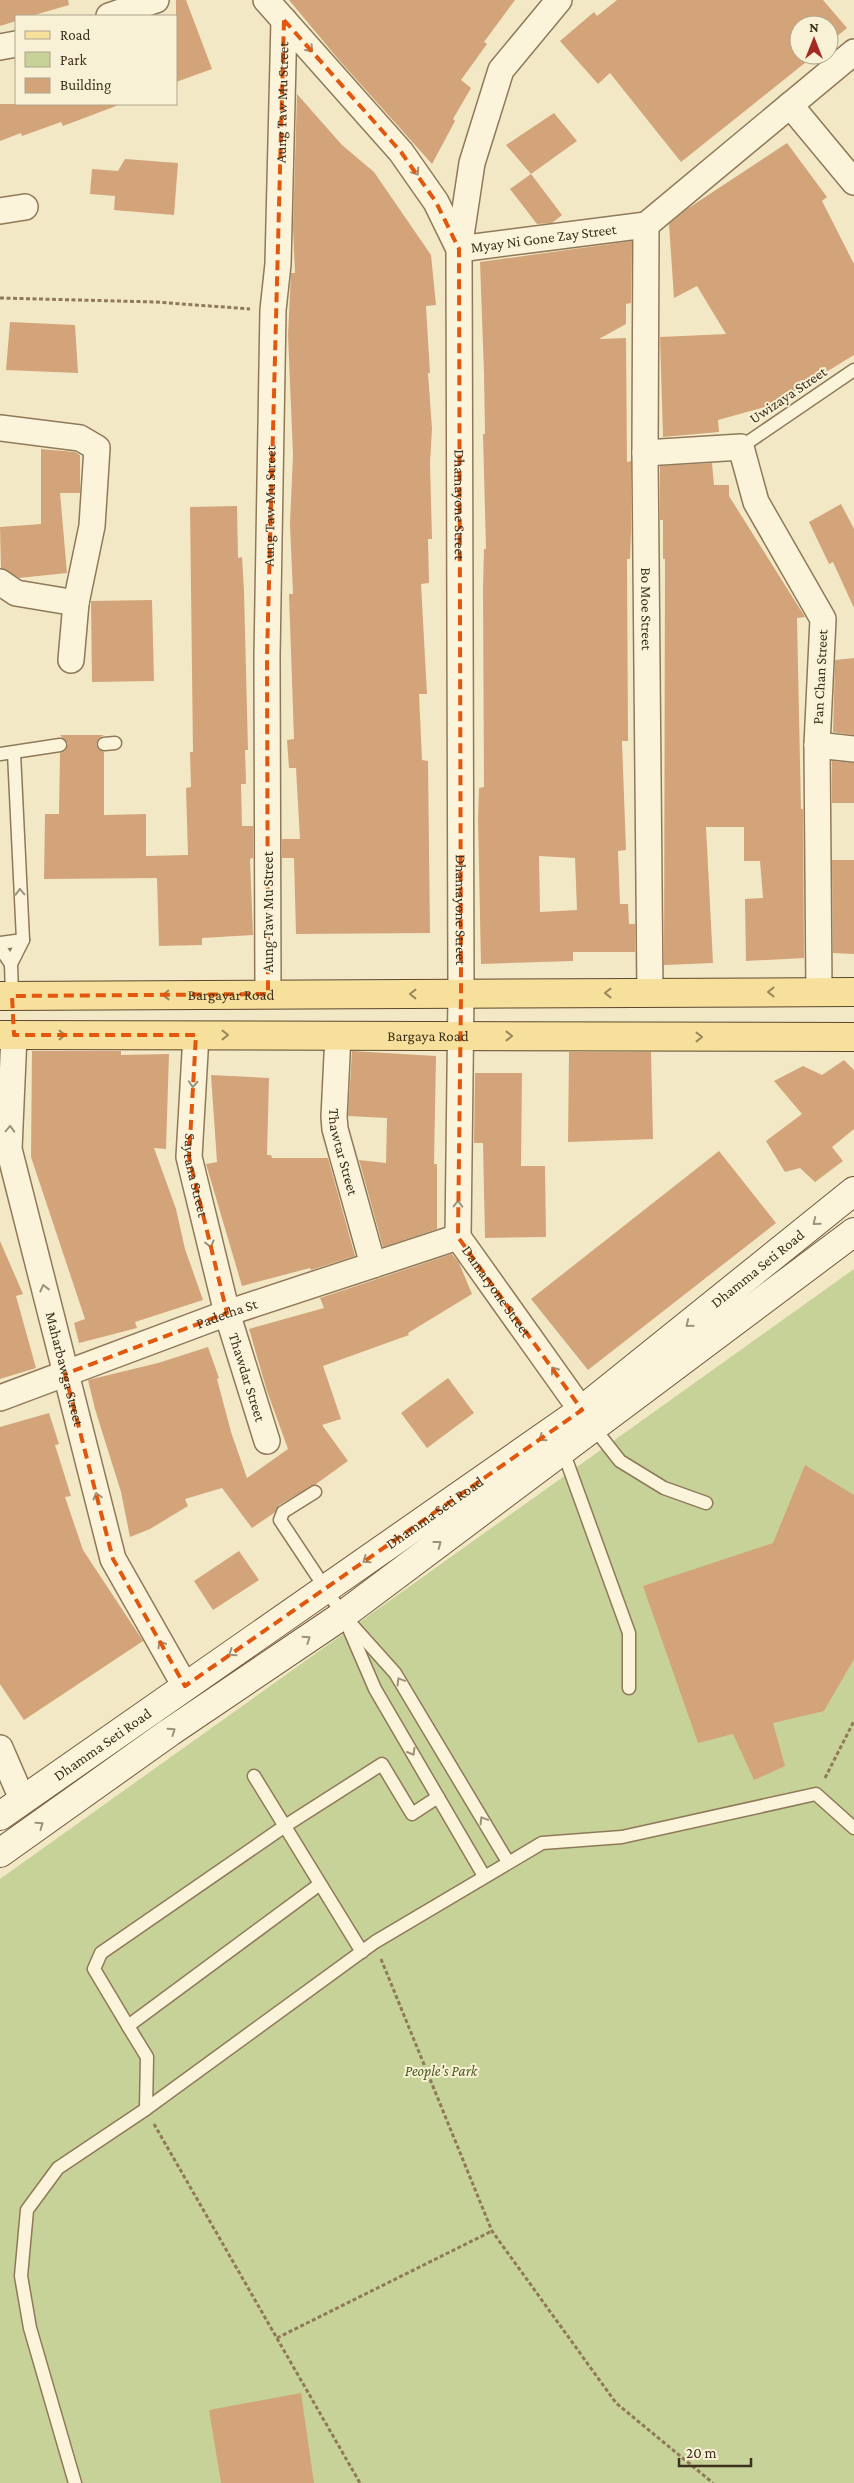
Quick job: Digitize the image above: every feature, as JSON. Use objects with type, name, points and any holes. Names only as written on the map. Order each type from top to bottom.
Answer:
[{"type":"main road","points":[[462,994],[854,992]]},
{"type":"main road","name":"Bargayar Road","points":[[6,996],[462,994]]},
{"type":"main road","points":[[6,996],[7,1035]]},
{"type":"main road","name":"Bargaya Road","points":[[7,1035],[854,1037]]},
{"type":"main road","name":"Dhamma Seti Road","points":[[0,1853],[170,1732],[343,1615],[563,1451],[588,1419],[854,1191]]},
{"type":"main road","name":"Dhamma Seti Road","points":[[0,1816],[325,1589],[588,1419],[854,1232]]},
{"type":"street","points":[[112,15],[156,0]]},
{"type":"street","name":"Myay Ni Gone Zay Street","points":[[266,0],[401,152],[436,202],[459,249],[646,225]]},
{"type":"street","name":"Dhamayone Street","points":[[461,1036],[459,249],[472,163],[501,70],[559,0]]},
{"type":"street","name":"Aung Taw Mu Street","points":[[268,994],[267,656],[273,310],[278,264],[284,20]]},
{"type":"street","points":[[0,47],[15,44]]},
{"type":"street","points":[[646,225],[854,52]]},
{"type":"street","points":[[790,105],[854,182]]},
{"type":"street","points":[[0,211],[25,208]]},
{"type":"street","name":"Bo Moe Street","points":[[646,225],[645,453],[650,993]]},
{"type":"street","points":[[0,428],[80,438],[97,448],[92,526],[76,603],[71,660]]},
{"type":"street","points":[[645,453],[741,447]]},
{"type":"street","name":"Pan Chan Street","points":[[741,447],[756,502],[823,619],[817,745],[819,992]]},
{"type":"street","points":[[0,582],[16,593],[76,603]]},
{"type":"street","points":[[817,745],[854,749]]},
{"type":"street","name":"Maharbawga Street","points":[[7,1035],[9,1149],[113,1559],[185,1686]]},
{"type":"street","name":"Saytana Street","points":[[196,1035],[189,1157],[226,1313]]},
{"type":"street","name":"Thawtar Street","points":[[338,1035],[334,1117],[373,1264]]},
{"type":"street","name":"Damaryone Street","points":[[461,1036],[458,1237],[588,1419]]},
{"type":"street","name":"Padetha St","points":[[0,1398],[226,1313],[458,1237]]},
{"type":"street","name":"Thawdar Street","points":[[226,1313],[267,1441]]},
{"type":"street","points":[[0,1748],[23,1801]]},
{"type":"lane","name":"Uwizaya Street","points":[[741,447],[854,370]]},
{"type":"lane","points":[[0,754],[60,745]]},
{"type":"lane","points":[[6,996],[11,964],[23,940],[14,753]]},
{"type":"lane","points":[[0,942],[23,940]]},
{"type":"lane","points":[[0,948],[11,964]]},
{"type":"lane","points":[[588,1419],[620,1461],[664,1488],[706,1503]]},
{"type":"lane","points":[[563,1451],[629,1633],[629,1688]]},
{"type":"lane","points":[[314,1492],[283,1512],[280,1520],[343,1615],[395,1673],[508,1862]]},
{"type":"lane","points":[[343,1615],[375,1689],[484,1876]]},
{"type":"lane","points":[[146,2110],[147,2057],[94,1969],[101,1953],[285,1826],[382,1764],[412,1814],[438,1797]]},
{"type":"lane","points":[[254,1776],[362,1952]]},
{"type":"lane","points":[[74,2483],[30,2328],[21,2276],[27,2210],[58,2168],[146,2110],[375,1942],[542,1843],[622,1836],[816,1794],[854,1828]]},
{"type":"lane","points":[[128,2026],[320,1884]]},
{"type":"path","points":[[0,298],[156,302],[273,310]]},
{"type":"path","points":[[816,1794],[854,1721]]},
{"type":"path","points":[[375,1942],[492,2231],[616,2403],[713,2483]]},
{"type":"path","points":[[146,2110],[360,2483]]},
{"type":"path","points":[[277,2338],[492,2231]]},
{"type":"highlighted area","points":[[284,20],[401,152],[436,202],[459,249],[461,994],[458,1237],[582,1410],[185,1686],[113,1559],[65,1374],[227,1313],[189,1157],[196,1035],[14,1035],[12,996],[268,994],[267,656]]},
{"type":"green space","name":"People's Park","points":[[854,1269],[854,2483],[0,2483],[0,1879]]},
{"type":"building","points":[[0,0],[68,0],[69,5],[34,15],[15,15],[15,21],[0,26]]},
{"type":"building","points":[[176,0],[186,0],[212,69],[178,81],[178,15],[176,15]]},
{"type":"building","points":[[289,0],[515,0],[484,42],[487,44],[461,80],[471,88],[453,119],[455,121],[432,164],[339,60]]},
{"type":"building","points":[[617,0],[823,0],[836,15],[789,15],[789,65],[802,65],[681,162],[610,73],[598,84],[560,41],[594,12],[597,16]]},
{"type":"building","points":[[839,19],[847,28],[839,35]]},
{"type":"building","points":[[297,94],[342,145],[374,172],[431,255],[436,305],[426,306],[432,429],[430,463],[432,539],[428,539],[429,583],[421,584],[427,694],[419,694],[422,760],[428,761],[430,933],[296,934],[294,858],[282,858],[282,839],[300,839],[296,768],[289,768],[287,740],[294,739],[289,594],[293,594],[290,524],[293,455],[288,335],[291,273],[295,273],[293,228]]},
{"type":"building","points":[[0,104],[116,105],[63,126],[61,122],[22,136],[21,133],[0,141]]},
{"type":"building","points":[[554,113],[577,141],[531,174],[506,145]]},
{"type":"building","points":[[787,143],[827,197],[822,201],[854,264],[854,355],[772,405],[718,420],[719,432],[663,437],[660,337],[726,334],[697,286],[674,298],[669,224],[687,209]]},
{"type":"building","points":[[125,159],[178,163],[174,215],[114,210],[115,196],[90,194],[92,169],[118,171]]},
{"type":"building","points":[[531,174],[562,215],[552,223],[537,224],[510,189]]},
{"type":"building","points":[[632,241],[631,303],[626,304],[626,324],[599,339],[626,338],[627,462],[631,461],[630,559],[627,559],[628,741],[622,741],[626,850],[618,851],[620,904],[628,904],[629,924],[635,924],[635,952],[573,952],[573,961],[481,964],[478,819],[479,788],[484,787],[483,588],[484,549],[486,549],[483,434],[485,434],[484,373],[480,262]],"holes":[[[539,856],[575,858],[577,910],[540,912]]]},
{"type":"building","points":[[10,322],[75,325],[78,373],[6,370]]},
{"type":"building","points":[[41,449],[75,452],[80,455],[80,493],[60,493],[67,573],[19,578],[1,568],[0,527],[41,524]]},
{"type":"building","points":[[712,463],[714,485],[729,485],[729,496],[805,617],[797,618],[801,809],[803,809],[804,958],[746,961],[745,899],[763,898],[760,861],[744,861],[744,827],[706,827],[713,963],[664,965],[665,559],[663,559],[663,520],[660,520],[660,466]]},
{"type":"building","points":[[841,504],[854,529],[854,608],[833,562],[829,564],[809,522]]},
{"type":"building","points":[[237,506],[238,558],[242,557],[244,591],[248,750],[245,750],[246,784],[241,784],[242,826],[253,826],[253,858],[250,859],[253,935],[202,938],[202,945],[159,946],[157,878],[44,879],[45,814],[59,814],[60,753],[65,751],[68,744],[60,735],[104,735],[99,738],[96,744],[98,749],[104,752],[104,815],[146,814],[146,856],[188,855],[186,788],[191,787],[190,752],[193,752],[190,507]]},
{"type":"building","points":[[152,600],[154,681],[92,682],[91,601]]},
{"type":"building","points":[[854,658],[854,735],[833,732],[835,660]]},
{"type":"building","points":[[832,761],[854,763],[854,803],[832,803]]},
{"type":"building","points":[[832,860],[854,860],[854,954],[833,953]]},
{"type":"building","points":[[32,1051],[121,1051],[121,1055],[169,1054],[166,1149],[154,1148],[176,1209],[185,1249],[203,1300],[135,1322],[137,1328],[79,1343],[74,1323],[85,1319],[31,1157]]},
{"type":"building","points":[[352,1051],[436,1056],[434,1164],[437,1164],[437,1229],[383,1247],[359,1160],[386,1163],[387,1118],[348,1116]]},
{"type":"building","points":[[569,1052],[651,1052],[653,1139],[568,1142]]},
{"type":"building","points":[[844,1060],[854,1070],[854,1129],[832,1147],[843,1161],[815,1182],[800,1168],[785,1172],[766,1141],[802,1114],[774,1081],[803,1066],[822,1075]]},
{"type":"building","points":[[475,1073],[522,1073],[521,1166],[545,1166],[546,1237],[485,1238],[483,1143],[474,1143]]},
{"type":"building","points":[[211,1075],[269,1078],[267,1155],[271,1155],[272,1158],[328,1158],[355,1256],[311,1270],[310,1268],[242,1286],[206,1164],[217,1162]]},
{"type":"building","points":[[719,1151],[776,1223],[588,1370],[531,1299]]},
{"type":"building","points":[[0,1241],[23,1294],[16,1296],[36,1368],[0,1379]]},
{"type":"building","points":[[452,1254],[459,1263],[472,1294],[408,1333],[409,1335],[323,1366],[341,1419],[322,1425],[348,1461],[316,1484],[279,1505],[274,1513],[252,1528],[222,1488],[185,1499],[188,1506],[150,1529],[130,1537],[121,1492],[88,1380],[158,1363],[208,1347],[219,1378],[217,1379],[231,1432],[247,1478],[288,1449],[267,1391],[249,1329],[324,1308],[320,1298]]},
{"type":"building","points":[[448,1378],[474,1413],[427,1448],[401,1413]]},
{"type":"building","points":[[49,1413],[59,1444],[55,1445],[71,1496],[65,1497],[83,1550],[143,1641],[24,1720],[0,1684],[0,1427]]},
{"type":"building","points":[[805,1465],[854,1495],[854,1659],[824,1711],[773,1723],[785,1766],[754,1780],[733,1734],[698,1743],[643,1586],[773,1543]]},
{"type":"building","points":[[239,1551],[259,1580],[213,1610],[194,1581]]},
{"type":"building","points":[[301,2393],[314,2483],[221,2483],[209,2410]]}]
